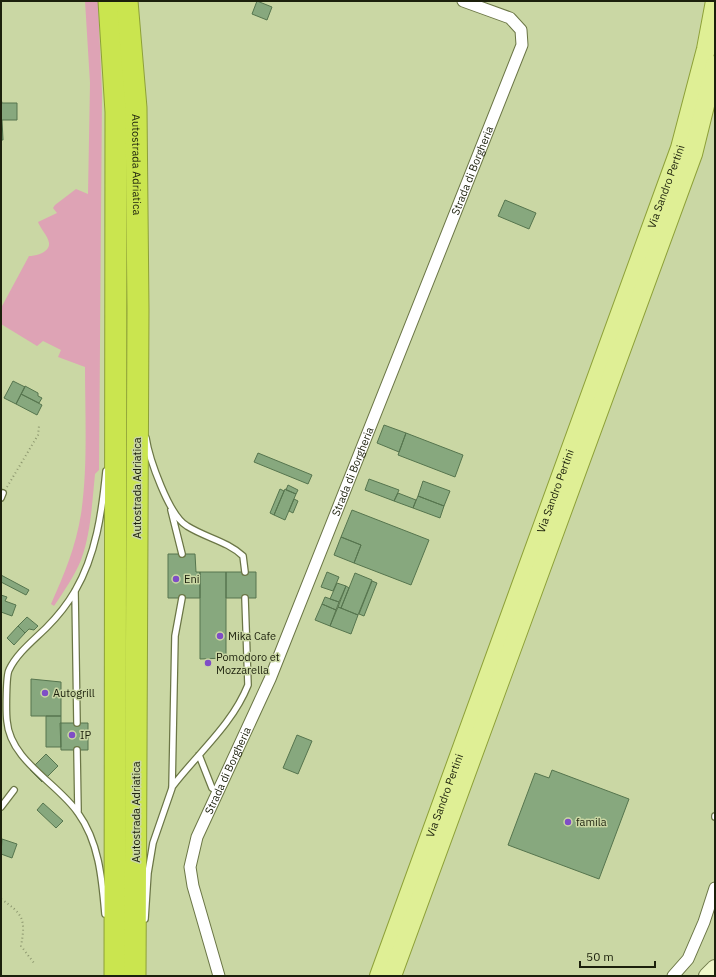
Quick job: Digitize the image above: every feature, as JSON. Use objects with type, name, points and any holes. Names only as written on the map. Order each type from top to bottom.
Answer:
[{"type":"highway","name":"Autostrada Adriatica","points":[[109,1],[116,112],[117,334],[115,976]]},
{"type":"highway","name":"Autostrada Adriatica","points":[[127,1],[136,108],[138,309],[135,976]]},
{"type":"main road","name":"Via Sandro Pertini","points":[[379,976],[680,148],[706,49],[715,1]]},
{"type":"main road","name":"Via Sandro Pertini","points":[[392,976],[692,154],[715,65]]},
{"type":"street","name":"Strada di Borgheria","points":[[219,976],[193,886],[190,867],[197,837],[270,679],[522,45],[521,30],[510,18],[462,1]]},
{"type":"street","points":[[677,974],[688,959],[715,888]]},
{"type":"street","points":[[707,976],[715,968]]},
{"type":"lane","points":[[138,309],[144,370]]},
{"type":"lane","points":[[109,433],[117,334]]},
{"type":"lane","points":[[146,432],[154,468],[169,504],[182,554]]},
{"type":"lane","points":[[106,464],[99,527],[90,558],[75,591],[49,625],[17,657],[8,671],[7,723],[21,756],[78,811],[91,834],[101,874],[106,920]]},
{"type":"lane","points":[[169,504],[180,522],[187,527],[233,547],[243,556],[245,572]]},
{"type":"lane","points":[[75,591],[77,723]]},
{"type":"lane","points":[[145,928],[148,873],[153,843],[172,788],[175,636],[182,598]]},
{"type":"lane","points":[[172,788],[234,713],[248,684],[245,598]]},
{"type":"lane","points":[[77,750],[78,811]]},
{"type":"lane","points":[[199,755],[212,788],[218,792]]},
{"type":"lane","points":[[1,807],[14,790]]},
{"type":"lane","points":[[108,943],[115,976]]},
{"type":"path","points":[[2,495],[38,436],[39,426]]},
{"type":"path","points":[[1,899],[17,910],[22,918],[24,928],[20,946],[34,963]]},
{"type":"shaded area","points":[[85,1],[98,1],[102,93],[99,470],[95,474],[89,529],[81,560],[72,578],[54,606],[51,604],[69,560],[81,514],[85,478],[85,367],[58,357],[61,350],[43,341],[37,346],[1,324],[1,308],[29,256],[42,253],[49,246],[47,238],[38,222],[57,213],[53,208],[55,205],[76,189],[88,194],[90,83]]},
{"type":"building","points":[[257,1],[272,7],[267,20],[252,14]]},
{"type":"building","points":[[1,99],[2,103],[17,103],[17,120],[2,120],[3,140],[1,140]]},
{"type":"building","points":[[505,200],[536,213],[529,229],[498,216]]},
{"type":"building","points":[[13,381],[25,387],[16,404],[4,398]]},
{"type":"building","points":[[25,386],[38,393],[38,396],[42,398],[39,403],[21,394]]},
{"type":"building","points":[[21,394],[42,405],[37,415],[16,404]]},
{"type":"building","points":[[384,425],[406,433],[399,452],[377,443]]},
{"type":"building","points":[[406,433],[463,455],[455,477],[398,455]]},
{"type":"building","points":[[258,453],[312,475],[308,484],[254,462]]},
{"type":"building","points":[[369,479],[399,490],[394,501],[365,490]]},
{"type":"building","points":[[423,481],[450,491],[444,506],[418,496]]},
{"type":"building","points":[[288,485],[298,490],[296,494],[286,490]]},
{"type":"building","points":[[280,489],[284,491],[274,515],[270,513]]},
{"type":"building","points":[[285,489],[296,494],[285,520],[274,515]]},
{"type":"building","points":[[398,493],[416,500],[413,508],[394,501]]},
{"type":"building","points":[[418,496],[444,506],[440,518],[413,508]]},
{"type":"building","points":[[294,499],[298,501],[293,513],[289,511]]},
{"type":"building","points":[[352,510],[429,540],[411,585],[354,563],[361,545],[341,537]]},
{"type":"building","points":[[341,537],[361,545],[354,563],[334,555]]},
{"type":"building","points":[[168,554],[195,554],[196,572],[200,572],[200,598],[168,598]]},
{"type":"building","points":[[200,572],[226,572],[226,658],[200,659]]},
{"type":"building","points":[[226,572],[256,572],[256,598],[226,598]]},
{"type":"building","points":[[327,572],[339,577],[333,591],[321,587]]},
{"type":"building","points":[[355,573],[372,580],[358,615],[341,608]]},
{"type":"building","points":[[1,575],[29,590],[26,595],[1,582]]},
{"type":"building","points":[[372,581],[377,583],[364,616],[359,614]]},
{"type":"building","points":[[337,583],[346,586],[339,602],[330,599]]},
{"type":"building","points":[[346,586],[349,588],[341,608],[338,607]]},
{"type":"building","points":[[1,595],[7,597],[5,601],[16,605],[12,616],[1,612]]},
{"type":"building","points":[[325,597],[339,602],[336,610],[322,604]]},
{"type":"building","points":[[322,604],[336,610],[330,626],[315,620]]},
{"type":"building","points":[[338,607],[358,615],[351,634],[330,626]]},
{"type":"building","points":[[27,617],[38,626],[34,630],[29,629],[25,633],[18,626]]},
{"type":"building","points":[[18,626],[25,633],[14,645],[7,638]]},
{"type":"building","points":[[31,679],[61,682],[61,716],[31,716]]},
{"type":"building","points":[[46,716],[61,716],[61,747],[46,747]]},
{"type":"building","points":[[60,723],[88,723],[88,750],[61,750]]},
{"type":"building","points":[[297,735],[312,741],[298,774],[283,768]]},
{"type":"building","points":[[46,754],[58,766],[42,782],[30,770]]},
{"type":"building","name":"famila","points":[[552,770],[629,799],[599,879],[508,845],[535,773],[549,778]]},
{"type":"building","points":[[43,803],[63,821],[56,828],[37,810]]},
{"type":"building","points":[[2,839],[17,844],[12,858],[1,854]]},
{"type":"place","name":"Eni","points":[[176,579]]},
{"type":"place","name":"Mika Cafe","points":[[220,636]]},
{"type":"place","name":"Pomodoro et Mozzarella","points":[[208,663]]},
{"type":"place","name":"Autogrill","points":[[45,693]]},
{"type":"place","name":"IP","points":[[72,735]]},
{"type":"place","name":"famila","points":[[568,822]]}]
